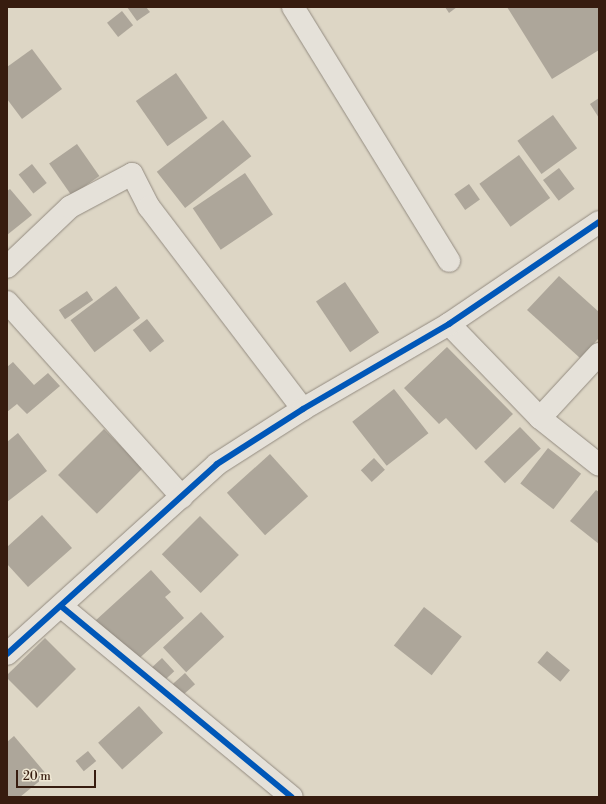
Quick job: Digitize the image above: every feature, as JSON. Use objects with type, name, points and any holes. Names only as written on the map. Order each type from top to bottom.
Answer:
[{"type":"street","points":[[293,7],[449,261]]},
{"type":"street","points":[[7,267],[70,206],[132,174],[149,207],[303,409]]},
{"type":"street","points":[[7,654],[62,607],[217,464],[303,409],[449,324],[599,222]]},
{"type":"street","points":[[7,302],[182,497]]},
{"type":"street","points":[[449,324],[540,418],[599,465]]},
{"type":"street","points":[[540,418],[599,354]]},
{"type":"street","points":[[62,607],[292,797]]},
{"type":"building","points":[[127,7],[146,7],[150,12],[137,21]]},
{"type":"building","points":[[445,7],[457,7],[449,13]]},
{"type":"building","points":[[507,7],[599,7],[599,50],[552,79]]},
{"type":"building","points":[[122,11],[133,25],[118,37],[107,23]]},
{"type":"building","points":[[32,49],[62,89],[22,119],[7,99],[7,67]]},
{"type":"building","points":[[176,73],[208,118],[167,146],[136,101]]},
{"type":"building","points":[[599,98],[599,118],[590,104]]},
{"type":"building","points":[[553,115],[577,148],[542,174],[517,141]]},
{"type":"building","points":[[223,120],[251,156],[185,208],[157,172]]},
{"type":"building","points":[[77,144],[99,176],[72,195],[49,164]]},
{"type":"building","points":[[519,155],[550,198],[511,227],[479,184]]},
{"type":"building","points":[[32,164],[47,183],[33,193],[19,174]]},
{"type":"building","points":[[559,168],[575,189],[559,201],[543,180]]},
{"type":"building","points":[[245,173],[273,214],[221,250],[193,208]]},
{"type":"building","points":[[469,184],[480,200],[465,210],[454,194]]},
{"type":"building","points":[[10,189],[32,215],[7,235],[7,191]]},
{"type":"building","points":[[559,276],[599,312],[599,338],[580,358],[527,310]]},
{"type":"building","points":[[345,282],[379,333],[350,352],[316,302]]},
{"type":"building","points":[[116,286],[140,318],[95,352],[70,320]]},
{"type":"building","points":[[87,291],[93,300],[65,319],[59,310]]},
{"type":"building","points":[[147,319],[164,341],[150,352],[133,330]]},
{"type":"building","points":[[447,347],[513,414],[476,450],[446,418],[439,424],[404,388]]},
{"type":"building","points":[[13,362],[34,385],[48,373],[60,386],[27,414],[17,404],[7,412],[7,367]]},
{"type":"building","points":[[394,389],[428,433],[387,466],[352,422]]},
{"type":"building","points":[[520,427],[541,449],[505,483],[484,462]]},
{"type":"building","points":[[104,429],[143,468],[97,514],[58,475]]},
{"type":"building","points":[[18,433],[47,471],[7,502],[7,442]]},
{"type":"building","points":[[548,448],[581,474],[553,509],[520,483]]},
{"type":"building","points":[[270,454],[308,496],[265,535],[227,493]]},
{"type":"building","points":[[374,458],[385,470],[372,482],[361,470]]},
{"type":"building","points":[[596,490],[599,492],[599,544],[570,521]]},
{"type":"building","points":[[42,515],[72,548],[28,587],[7,564],[7,547]]},
{"type":"building","points":[[200,516],[239,555],[201,593],[162,554]]},
{"type":"building","points":[[151,570],[171,592],[165,597],[184,618],[134,663],[95,621]]},
{"type":"building","points":[[424,607],[462,637],[432,675],[394,646]]},
{"type":"building","points":[[201,612],[224,637],[186,672],[163,647]]},
{"type":"building","points":[[45,638],[76,669],[37,708],[7,678],[7,675]]},
{"type":"building","points":[[547,651],[570,670],[560,682],[537,662]]},
{"type":"building","points":[[162,658],[174,671],[161,683],[149,670]]},
{"type":"building","points":[[185,673],[195,684],[181,697],[171,686]]},
{"type":"building","points":[[139,706],[163,733],[122,770],[98,743]]},
{"type":"building","points":[[14,736],[47,775],[20,797],[7,797],[7,742]]},
{"type":"building","points":[[88,751],[96,761],[84,771],[76,761]]},
{"type":"cycle path","points":[[7,654],[217,464],[303,409],[449,324],[599,222]]},
{"type":"cycle path","points":[[62,607],[292,797]]}]
